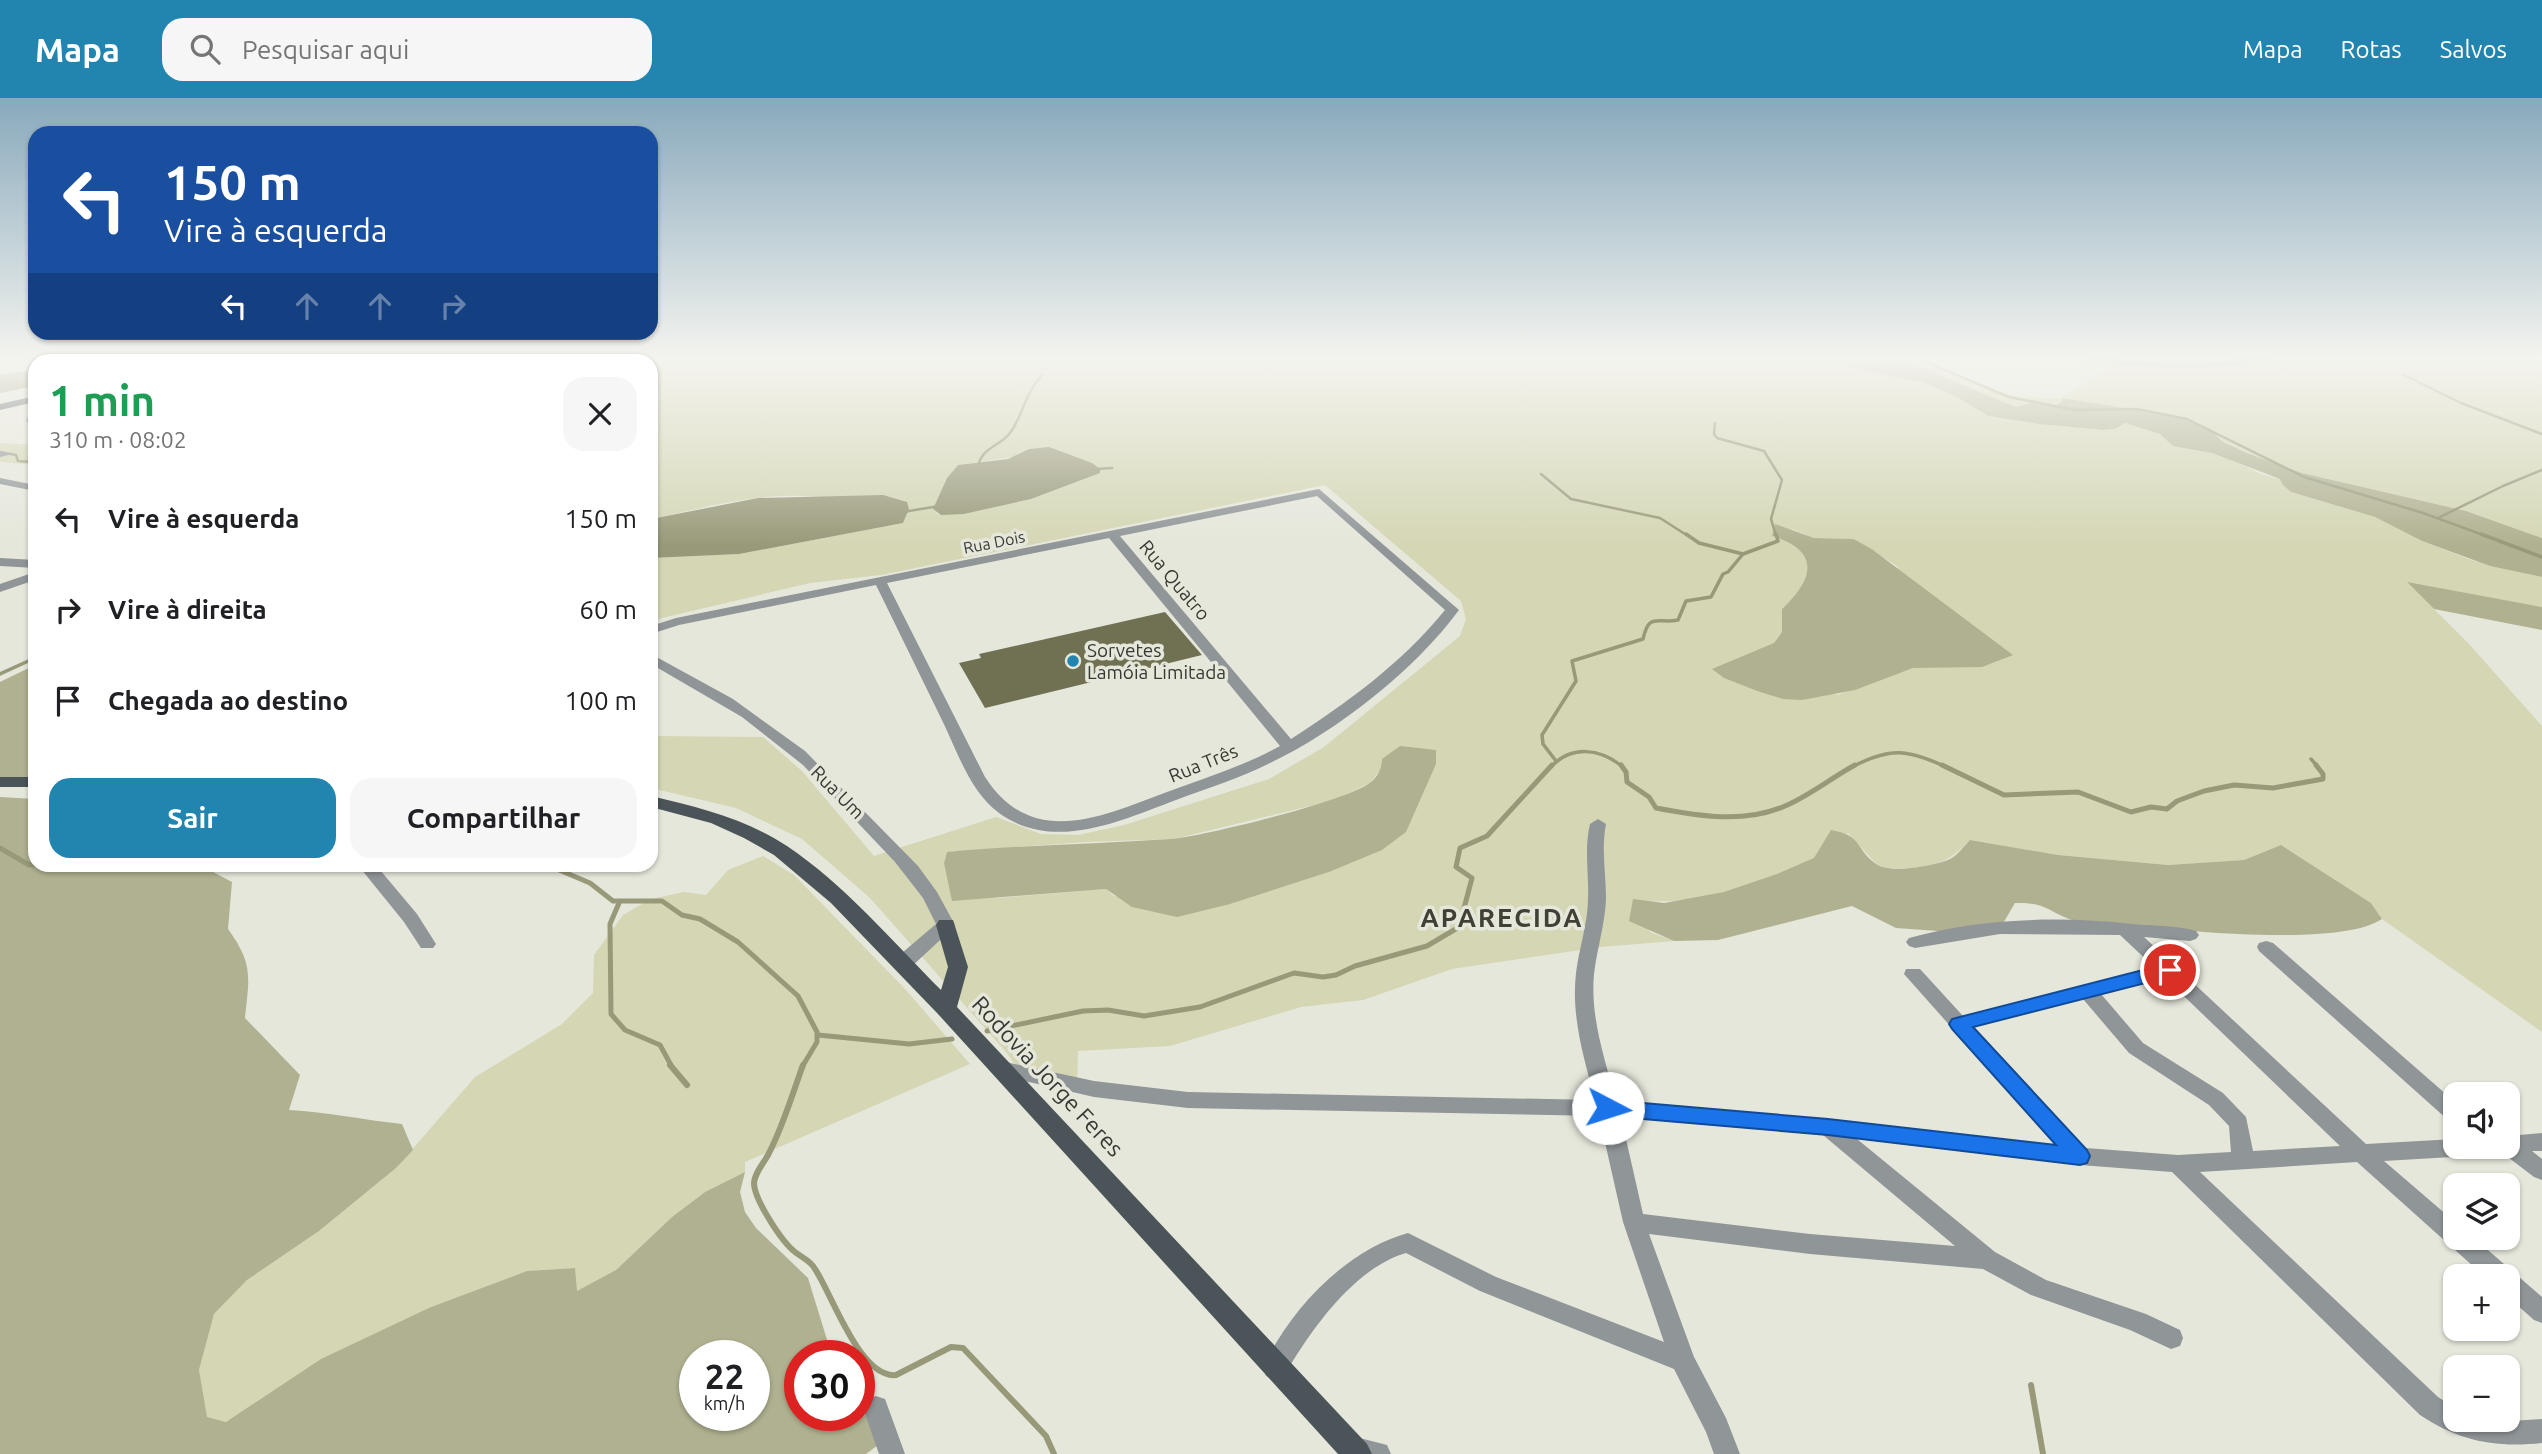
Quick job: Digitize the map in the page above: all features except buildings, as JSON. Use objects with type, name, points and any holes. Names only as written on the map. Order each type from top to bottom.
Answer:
[{"type":"main road","points":[[0,782],[28,782]]},
{"type":"main road","name":"Rodovia Jorge Feres","points":[[658,803],[717,819],[781,851],[838,898],[946,1009],[1275,1368],[1362,1452]]},
{"type":"main road","points":[[946,925],[958,967],[946,1009]]},
{"type":"street","points":[[0,481],[28,487]]},
{"type":"street","name":"Rua Dois","points":[[658,628],[1319,492]]},
{"type":"street","name":"Rua Três","points":[[880,581],[976,774],[998,804],[1033,823],[1086,825],[1111,819],[1218,779],[1289,747],[1394,672],[1440,627],[1452,610],[1319,492]]},
{"type":"street","name":"Rua Quatro","points":[[1112,534],[1289,747]]},
{"type":"street","points":[[0,562],[28,564]]},
{"type":"street","points":[[0,589],[28,579]]},
{"type":"street","name":"Rua Um","points":[[658,662],[722,698],[802,756],[897,852],[932,897],[946,925]]},
{"type":"street","points":[[1598,824],[1594,842],[1597,901],[1585,974],[1584,1003],[1588,1034],[1634,1222],[1683,1361],[1717,1427],[1727,1454]]},
{"type":"street","points":[[372,872],[403,908],[427,944]]},
{"type":"street","points":[[903,964],[946,925]]},
{"type":"street","points":[[1914,942],[2000,928],[2124,928],[2190,935]]},
{"type":"street","points":[[2124,928],[2361,1153],[2443,1226]]},
{"type":"street","points":[[2266,947],[2443,1103]]},
{"type":"street","points":[[1959,1024],[2170,970]]},
{"type":"street","points":[[1913,974],[2080,1156]]},
{"type":"street","points":[[2086,990],[2136,1048],[2216,1100],[2239,1124],[2243,1160]]},
{"type":"street","points":[[999,1068],[1085,1090],[1139,1097],[1299,1103],[1608,1108],[1828,1127],[2080,1156],[2178,1164],[2443,1148]]},
{"type":"street","points":[[1828,1127],[1987,1259],[2039,1288],[2137,1322],[2171,1338]]},
{"type":"street","points":[[2520,1144],[2542,1142]]},
{"type":"street","points":[[2520,1154],[2542,1171]]},
{"type":"street","points":[[2178,1164],[2430,1406],[2451,1422],[2492,1434],[2542,1431]]},
{"type":"street","points":[[1634,1222],[1810,1244],[1987,1259]]},
{"type":"street","points":[[1275,1368],[1287,1345],[1311,1314],[1359,1267],[1383,1249],[1408,1243],[1488,1284],[1683,1361]]},
{"type":"street","points":[[2471,1250],[2487,1264]]},
{"type":"street","points":[[2520,1293],[2542,1312]]},
{"type":"street","points":[[876,1408],[891,1454]]},
{"type":"shaded area","points":[[658,420],[2015,420],[2103,430],[2115,429],[2125,423],[2160,434],[2170,442],[2223,456],[2261,474],[2280,479],[2291,492],[2375,517],[2422,541],[2466,558],[2542,577],[2542,607],[2408,583],[2469,644],[2542,726],[2542,1032],[2382,919],[2371,903],[2281,845],[2244,860],[2168,865],[2058,855],[1970,840],[1939,863],[1918,868],[1893,868],[1879,867],[1848,833],[1813,859],[1748,886],[1679,900],[1633,900],[1650,932],[1674,941],[1601,947],[1452,969],[1363,1000],[1301,1007],[1170,1046],[1078,1051],[1077,1088],[1034,1075],[1029,1083],[1006,1052],[870,898],[802,839],[736,808],[658,790],[658,736],[763,737],[802,771],[874,856],[996,817],[1041,834],[1078,835],[1124,825],[1269,779],[1324,747],[1460,636],[1466,619],[1461,601],[1325,485],[881,575],[810,583],[658,619],[658,558],[739,554],[903,523],[909,509],[800,496],[734,501],[658,517]],"holes":[[[1014,457],[1100,469],[1100,473],[1031,499],[964,514],[938,514],[933,509],[947,478],[958,465]],[[1792,529],[1814,538],[1854,539],[1897,566],[1958,666],[1913,668],[1837,695],[1774,643],[1782,632],[1782,609],[1793,598],[1806,577],[1805,558],[1799,550],[1772,536]],[[1382,768],[1329,872],[1230,904],[1114,896],[1106,889],[997,898],[944,863],[947,852],[1174,839],[1331,801],[1370,783]]]},
{"type":"shaded area","points":[[2015,420],[2188,420],[2209,428],[2223,442],[2302,473],[2466,511],[2542,538],[2542,577],[2490,566],[2422,541],[2375,517],[2291,492],[2280,479],[2212,453],[2173,446],[2160,434],[2125,423],[2115,429],[2103,430]]},
{"type":"shaded area","points":[[2188,420],[2542,420],[2542,538],[2466,511],[2302,473],[2223,442],[2209,428]]},
{"type":"shaded area","points":[[0,443],[28,445],[28,464],[0,462]]},
{"type":"shaded area","points":[[1049,447],[1092,463],[1100,469],[1100,473],[1031,499],[964,514],[941,515],[933,509],[947,478],[958,465],[1008,459],[1029,449]]},
{"type":"shaded area","points":[[883,495],[907,502],[909,509],[903,523],[739,554],[658,558],[658,518],[758,498]]},
{"type":"shaded area","points":[[1775,524],[1814,538],[1854,539],[1873,550],[2013,655],[1982,667],[1913,668],[1855,690],[1802,700],[1783,699],[1724,678],[1712,669],[1774,643],[1782,632],[1782,609],[1793,598],[1806,577],[1805,558],[1788,542],[1772,536]]},
{"type":"shaded area","points":[[2407,582],[2542,607],[2542,630],[2434,609]]},
{"type":"shaded area","points":[[28,668],[28,777],[0,777],[0,682]]},
{"type":"shaded area","points":[[1400,746],[1436,750],[1436,764],[1406,832],[1382,850],[1329,872],[1230,904],[1177,917],[1132,907],[1106,889],[952,901],[944,863],[947,852],[1171,839],[1243,825],[1358,790],[1378,774],[1382,759]]},
{"type":"shaded area","points":[[0,797],[28,799],[28,872],[213,872],[232,882],[228,929],[242,952],[248,972],[245,1018],[300,1075],[289,1110],[402,1124],[413,1150],[396,1168],[319,1231],[247,1280],[214,1314],[199,1370],[207,1417],[226,1422],[321,1359],[431,1307],[527,1271],[575,1268],[577,1291],[616,1270],[672,1217],[705,1192],[745,1172],[740,1192],[745,1212],[756,1228],[808,1278],[827,1340],[784,1340],[784,1431],[875,1431],[882,1442],[866,1454],[0,1454]]},
{"type":"shaded area","points":[[1831,830],[1854,839],[1876,864],[1891,868],[1913,868],[1943,862],[1956,855],[1970,840],[2058,855],[2168,865],[2244,860],[2281,845],[2371,903],[2382,919],[2362,928],[2333,933],[2262,935],[2089,924],[2066,918],[2034,904],[2015,903],[2002,925],[1952,932],[1896,928],[1852,906],[1718,940],[1674,941],[1629,921],[1633,899],[1664,903],[1724,892],[1814,858]]},
{"type":"shaded area","points":[[763,856],[794,875],[906,990],[970,1064],[745,1162],[745,1172],[705,1192],[672,1217],[616,1270],[576,1292],[574,1268],[527,1271],[431,1307],[226,1422],[206,1417],[199,1370],[214,1314],[247,1280],[319,1231],[396,1168],[475,1077],[562,1024],[593,993],[594,955],[623,915],[651,899],[684,892],[706,895],[728,870]]},
{"type":"waterway","points":[[978,468],[982,456],[1006,438],[1018,420]]},
{"type":"waterway","points":[[2190,420],[2304,477],[2423,513],[2486,536]]},
{"type":"waterway","points":[[2506,420],[2542,434]]},
{"type":"waterway","points":[[1715,423],[1714,434],[1717,438],[1764,451],[1782,480],[1771,519],[1776,536]]},
{"type":"waterway","points":[[0,452],[16,455],[18,461],[28,462]]},
{"type":"waterway","points":[[1096,469],[1112,468]]},
{"type":"waterway","points":[[2438,518],[2542,470]]},
{"type":"waterway","points":[[1541,474],[1571,499],[1660,518],[1688,536]]},
{"type":"waterway","points":[[903,512],[939,506]]},
{"type":"waterway","points":[[1686,534],[1699,543],[1743,554]]},
{"type":"waterway","points":[[1743,554],[1778,541],[1776,534]]},
{"type":"waterway","points":[[2481,534],[2542,557]]},
{"type":"waterway","points":[[1556,761],[1543,744],[1542,735],[1576,681],[1572,661],[1643,639],[1651,622],[1678,620],[1686,601],[1711,597],[1723,574],[1728,572],[1743,554]]},
{"type":"waterway","points":[[0,674],[28,661]]},
{"type":"waterway","points":[[1551,767],[1567,755],[1577,752],[1605,756],[1622,766]]},
{"type":"waterway","points":[[1852,767],[1888,753],[1910,754],[1946,767]]},
{"type":"waterway","points":[[2311,759],[2318,767]]},
{"type":"waterway","points":[[987,1031],[1083,1011],[1108,1010],[1144,1016],[1200,1007],[1294,973],[1323,977],[1336,975],[1355,966],[1427,946],[1459,927],[1472,878],[1456,867],[1460,848],[1487,836],[1552,765]]},
{"type":"waterway","points":[[1622,766],[1626,772],[1627,782],[1649,797],[1656,808],[1688,814],[1737,817],[1769,812],[1785,806],[1855,765]]},
{"type":"waterway","points":[[1942,765],[2004,795],[2078,792],[2131,812],[2151,807],[2167,809],[2177,801],[2204,791],[2234,785],[2273,788],[2323,779],[2323,774],[2316,765]]},
{"type":"waterway","points":[[0,848],[28,864]]},
{"type":"waterway","points":[[564,872],[590,883],[613,901],[662,901],[682,915],[700,919],[738,942],[798,996],[817,1032],[817,1042],[803,1066]]},
{"type":"waterway","points":[[619,903],[610,924],[611,1014],[625,1030],[660,1045],[672,1067]]},
{"type":"waterway","points":[[818,1035],[909,1044],[952,1039]]},
{"type":"waterway","points":[[670,1065],[687,1085]]},
{"type":"waterway","points":[[803,1066],[778,1133],[754,1180],[755,1191],[770,1220],[789,1247],[813,1266],[848,1333],[871,1364],[883,1373],[896,1375],[951,1347],[963,1348],[1046,1436],[1054,1454]]},
{"type":"waterway","points":[[2031,1385],[2043,1454]]},
{"type":"place","name":"Sorvetes Lamóia Limitada","points":[[1073,661]]},
{"type":"district","name":"APARECIDA","points":[[1502,917]]},
{"type":"route","points":[[1608,1108],[1828,1127],[2080,1156],[1959,1024],[2098,986],[2170,970]]}]
